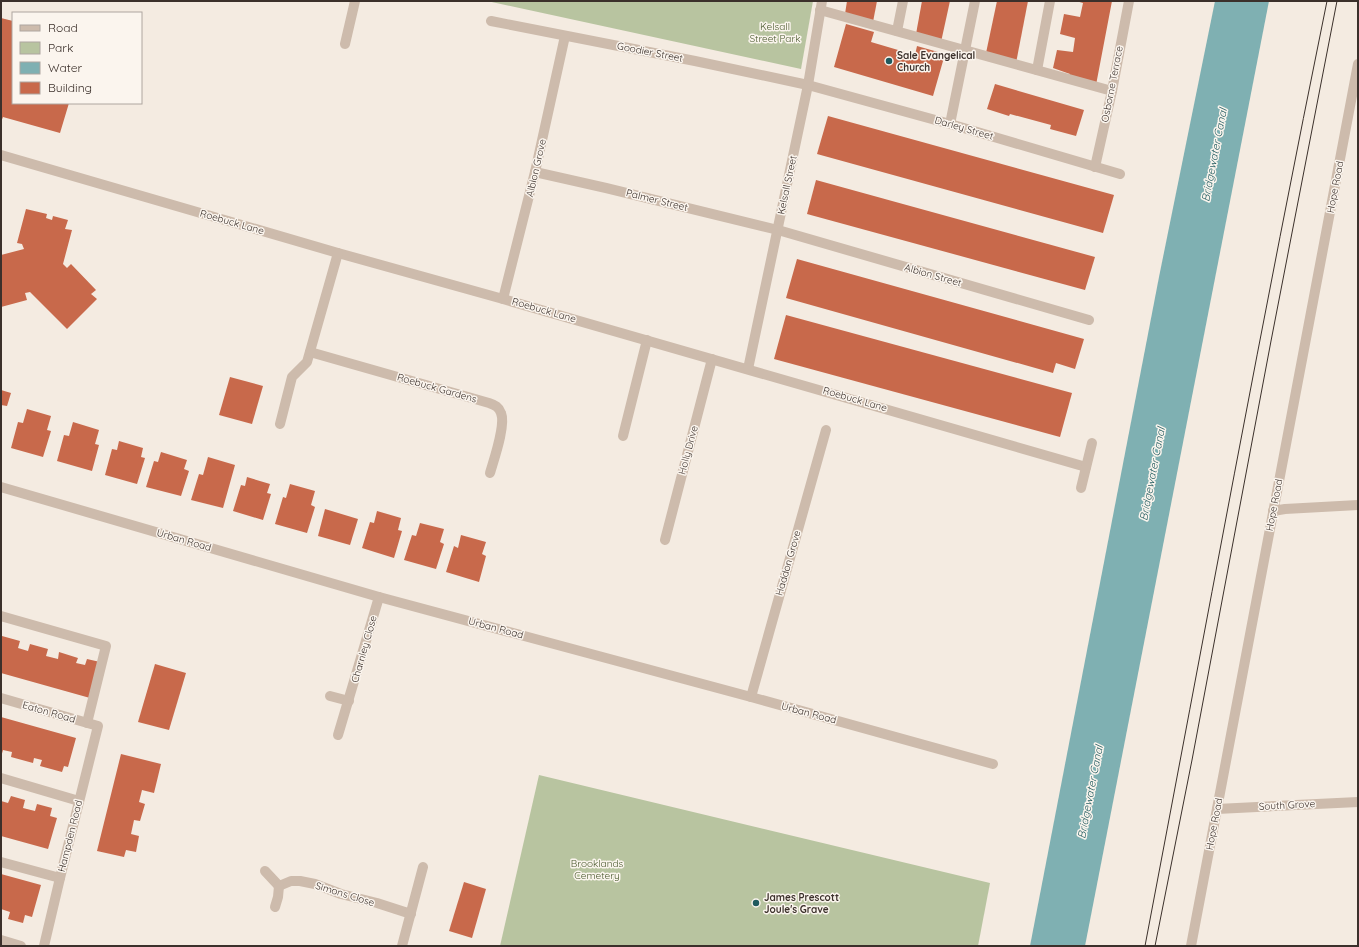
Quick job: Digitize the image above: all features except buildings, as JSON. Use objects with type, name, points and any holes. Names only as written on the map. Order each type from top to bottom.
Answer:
[{"type":"street","points":[[345,44],[355,1]]},
{"type":"street","points":[[897,31],[903,1]]},
{"type":"street","points":[[950,124],[975,1]]},
{"type":"street","points":[[1037,70],[1050,1]]},
{"type":"street","name":"Osborne Terrace","points":[[1095,167],[1112,90],[1129,1]]},
{"type":"street","points":[[821,6],[897,31],[1112,90]]},
{"type":"street","name":"Kelsall Street","points":[[748,369],[808,85],[821,6]]},
{"type":"street","name":"Goodier Street","points":[[491,21],[808,85]]},
{"type":"street","name":"Albion Grove","points":[[504,299],[535,172],[565,36]]},
{"type":"street","name":"Hope Road","points":[[1191,946],[1358,64]]},
{"type":"street","name":"Darley Street","points":[[808,85],[950,124],[1120,174]]},
{"type":"street","name":"Roebuck Lane","points":[[1,155],[1086,467]]},
{"type":"street","name":"Palmer Street","points":[[535,172],[778,230]]},
{"type":"street","name":"Albion Street","points":[[778,230],[1089,320]]},
{"type":"street","points":[[280,424],[292,377],[307,362],[338,253]]},
{"type":"street","points":[[623,436],[647,340]]},
{"type":"street","name":"Roebuck Gardens","points":[[310,352],[496,406],[501,412],[502,426],[490,473]]},
{"type":"street","name":"Holly Drive","points":[[665,540],[712,359]]},
{"type":"street","name":"Haddon Grove","points":[[750,697],[826,430]]},
{"type":"street","points":[[1081,488],[1092,443]]},
{"type":"street","name":"Urban Road","points":[[1,487],[379,597],[993,764]]},
{"type":"street","points":[[1273,511],[1358,505]]},
{"type":"street","name":"Charnley Close","points":[[338,735],[379,597]]},
{"type":"street","points":[[1,616],[106,646],[86,723]]},
{"type":"street","points":[[330,696],[348,702]]},
{"type":"street","name":"Eaton Road","points":[[1,698],[98,726]]},
{"type":"street","name":"Hampden Road","points":[[44,946],[98,726]]},
{"type":"street","points":[[1,778],[79,801]]},
{"type":"street","name":"South Grove","points":[[1216,810],[1358,802]]},
{"type":"street","points":[[1,862],[60,878]]},
{"type":"street","points":[[402,946],[422,867]]},
{"type":"street","points":[[265,871],[279,886],[275,907]]},
{"type":"street","name":"Simons Close","points":[[279,886],[291,882],[315,884],[347,896],[377,903],[411,914]]},
{"type":"street","points":[[1,940],[21,946]]},
{"type":"green space","name":"Kelsall Street Park","points":[[487,1],[813,1],[801,69]]},
{"type":"green space","name":"Brooklands Cemetery","points":[[539,775],[990,883],[978,946],[500,946]]},
{"type":"water","name":"Bridgewater Canal","points":[[1215,1],[1269,1],[1085,946],[1030,946],[1159,277]]},
{"type":"tram line","points":[[1145,946],[1257,355],[1327,1]]},
{"type":"tram line","points":[[1155,946],[1337,1]]},
{"type":"place","name":"Sale Evangelical Church","points":[[889,61]]},
{"type":"place","name":"James Prescott Joule's Grave","points":[[756,903]]}]
